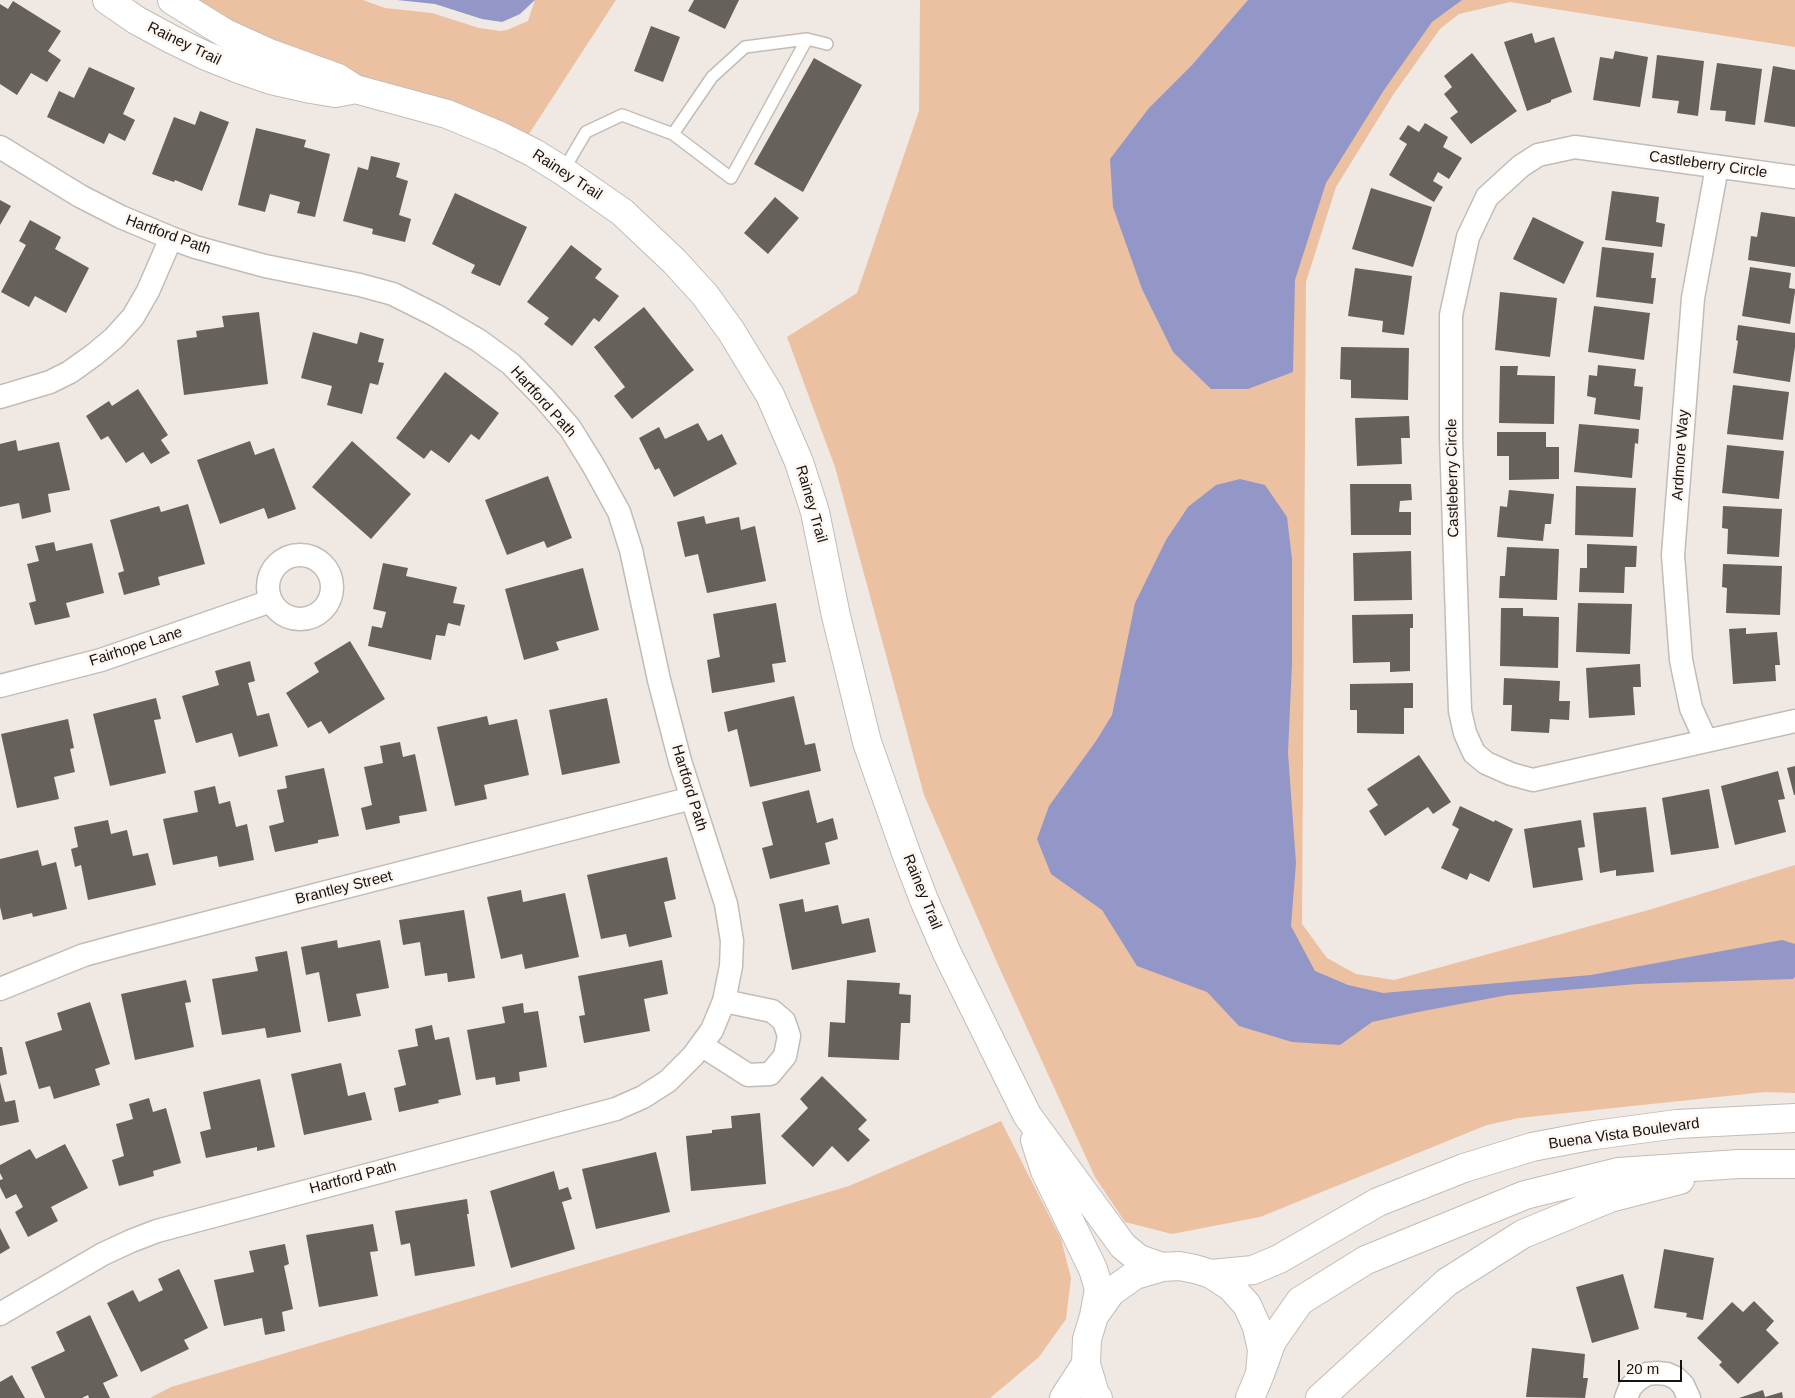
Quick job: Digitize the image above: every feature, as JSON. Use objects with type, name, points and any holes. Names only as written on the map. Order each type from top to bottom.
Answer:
[{"type":"street","name":"Rainey Trail","points":[[106,0],[136,20],[170,38],[204,55],[247,72],[270,80],[335,93],[354,89]]},
{"type":"street","name":"Rainey Trail","points":[[172,0],[226,33],[269,53],[338,78],[354,89],[447,114],[500,136],[534,153],[622,212],[674,261],[705,295],[731,331],[770,395],[799,462],[815,512],[852,685],[867,742],[890,810],[924,900],[947,953],[1027,1114],[1045,1171],[1093,1269],[1099,1289],[1094,1316]]},
{"type":"street","name":"Castleberry Circle","points":[[1795,177],[1575,147],[1538,155],[1521,166],[1487,197],[1468,236],[1451,315],[1451,437],[1460,712],[1464,733],[1474,753],[1486,763],[1511,774],[1533,780],[1795,721]]},
{"type":"street","name":"Hartford Path","points":[[0,148],[121,218],[170,238],[238,259],[360,285],[393,294],[435,315],[478,340],[511,364],[544,398],[570,428],[619,512],[631,550],[661,689],[680,761],[726,904],[732,942],[731,966],[724,1001],[712,1030],[693,1056],[668,1081],[643,1097],[616,1109],[157,1231],[103,1254],[0,1314]]},
{"type":"street","name":"Ardmore Way","points":[[1706,741],[1691,708],[1681,660],[1673,555],[1693,298],[1717,166]]},
{"type":"street","points":[[0,397],[50,382],[70,372],[114,338],[133,317],[148,291],[170,238]]},
{"type":"street","name":"Fairhope Lane","points":[[0,686],[101,660],[271,601]]},
{"type":"street","name":"Brantley Street","points":[[0,989],[84,955],[692,798]]},
{"type":"street","points":[[701,1046],[748,1075],[770,1074],[785,1056],[789,1036],[784,1021],[772,1011],[724,1001]]},
{"type":"street","name":"Rainey Trail","points":[[1027,1114],[1123,1246],[1139,1259],[1162,1267]]},
{"type":"street","name":"Buena Vista Boulevard","points":[[1211,1274],[1253,1270],[1279,1259],[1378,1202],[1464,1168],[1532,1147],[1595,1135],[1677,1124],[1795,1118]]},
{"type":"street","points":[[1255,1386],[1272,1340],[1300,1301],[1366,1260],[1525,1196],[1618,1172],[1740,1164],[1795,1164]]},
{"type":"street","points":[[1320,1398],[1447,1282],[1523,1234],[1610,1198],[1740,1164]]},
{"type":"street","points":[[1098,1398],[1086,1364],[1087,1339],[1094,1316],[1111,1292],[1135,1275],[1162,1267],[1179,1266],[1211,1274],[1231,1288],[1247,1305],[1257,1327],[1262,1350],[1255,1386]]},
{"type":"street","points":[[1064,1398],[1086,1364]]},
{"type":"street","points":[[1626,1398],[1630,1388],[1637,1380],[1647,1374],[1657,1372],[1676,1378],[1683,1385],[1689,1398]]},
{"type":"lane","points":[[674,134],[712,77],[744,47],[807,39],[827,44]]},
{"type":"lane","points":[[563,171],[586,132],[622,115],[674,134],[731,178],[807,39]]},
{"type":"shaded area","points":[[192,0],[363,0],[385,8],[432,13],[479,28],[501,31],[528,21],[535,0],[616,0],[527,137],[365,81],[364,77],[358,78],[231,24]]},
{"type":"shaded area","points":[[920,0],[1795,0],[1795,47],[1510,2],[1459,14],[1440,29],[1393,95],[1336,187],[1306,282],[1302,924],[1327,958],[1356,974],[1394,980],[1652,909],[1795,865],[1795,1093],[1765,1092],[1519,1118],[1487,1125],[1260,1217],[1172,1234],[1125,1222],[1095,1177],[999,967],[924,795],[835,467],[787,337],[857,293],[919,111]]},
{"type":"shaded area","points":[[1001,1121],[1061,1239],[1071,1278],[1066,1319],[1039,1357],[990,1398],[150,1398],[171,1387],[849,1186]]},
{"type":"water","points":[[397,0],[535,0],[520,14],[502,22],[482,19],[435,4]]},
{"type":"water","points":[[1248,0],[1462,0],[1432,22],[1384,90],[1326,183],[1295,280],[1293,372],[1248,389],[1211,389],[1173,352],[1142,289],[1113,207],[1110,159],[1149,108],[1192,65]]},
{"type":"water","points":[[1240,479],[1265,485],[1287,517],[1292,559],[1292,663],[1288,753],[1296,863],[1291,926],[1315,971],[1348,985],[1383,993],[1591,975],[1782,940],[1795,944],[1795,977],[1793,979],[1637,984],[1508,995],[1372,1022],[1340,1045],[1292,1042],[1239,1026],[1207,992],[1137,966],[1102,910],[1051,874],[1037,839],[1049,806],[1096,741],[1112,715],[1135,603],[1166,540],[1188,507],[1216,485]]},
{"type":"building","points":[[694,0],[739,0],[725,29],[688,11]]},
{"type":"building","points":[[13,1],[61,31],[48,51],[61,60],[47,82],[31,73],[17,95],[0,84],[0,4],[8,9]]},
{"type":"building","points":[[651,26],[680,37],[663,82],[634,71]]},
{"type":"building","points":[[1532,33],[1535,43],[1554,37],[1572,92],[1527,111],[1504,42]]},
{"type":"building","points":[[1615,51],[1648,57],[1640,107],[1593,100],[1600,57],[1613,59]]},
{"type":"building","points":[[1472,53],[1517,111],[1471,144],[1450,118],[1458,112],[1444,94],[1452,87],[1444,76]]},
{"type":"building","points":[[1657,55],[1704,61],[1698,116],[1677,113],[1679,101],[1652,98]]},
{"type":"building","points":[[814,58],[862,85],[803,192],[754,164]]},
{"type":"building","points":[[1717,63],[1762,69],[1755,125],[1725,121],[1726,111],[1710,110]]},
{"type":"building","points":[[1773,66],[1795,70],[1795,127],[1764,122]]},
{"type":"building","points":[[89,67],[135,88],[123,114],[135,120],[125,141],[109,133],[104,144],[47,117],[59,91],[74,98]]},
{"type":"building","points":[[200,111],[229,122],[202,191],[175,180],[174,182],[152,174],[174,117],[195,125]]},
{"type":"building","points":[[1425,123],[1448,137],[1443,147],[1462,158],[1449,179],[1438,172],[1433,181],[1443,187],[1434,202],[1389,175],[1407,144],[1399,139],[1408,125],[1419,132]]},
{"type":"building","points":[[256,128],[306,140],[304,147],[330,154],[315,217],[297,213],[300,202],[270,194],[265,212],[238,205]]},
{"type":"building","points":[[371,156],[400,163],[396,177],[408,181],[399,215],[411,219],[405,242],[372,234],[373,229],[343,221],[358,167],[368,170]]},
{"type":"building","points":[[1371,188],[1432,207],[1413,267],[1352,249]]},
{"type":"building","points":[[1612,191],[1659,197],[1656,222],[1665,224],[1662,247],[1605,240]]},
{"type":"building","points":[[455,193],[527,227],[500,286],[471,273],[475,265],[432,244]]},
{"type":"building","points":[[775,197],[799,218],[768,254],[744,233]]},
{"type":"building","points":[[0,200],[11,206],[0,225]]},
{"type":"building","points":[[1761,212],[1795,217],[1795,267],[1748,260],[1751,236],[1757,237]]},
{"type":"building","points":[[1533,217],[1584,242],[1564,284],[1513,259]]},
{"type":"building","points":[[30,220],[61,237],[55,249],[89,268],[66,313],[35,296],[29,307],[1,292],[26,245],[19,241]]},
{"type":"building","points":[[571,245],[602,269],[595,278],[619,296],[599,322],[594,318],[572,346],[544,324],[549,318],[527,302]]},
{"type":"building","points":[[1602,247],[1654,253],[1651,278],[1656,278],[1653,304],[1596,297]]},
{"type":"building","points":[[1750,267],[1791,273],[1789,288],[1795,289],[1795,292],[1790,324],[1742,316]]},
{"type":"building","points":[[1355,268],[1412,276],[1404,335],[1382,332],[1383,321],[1348,316]]},
{"type":"building","points":[[1500,292],[1557,298],[1550,357],[1495,350]]},
{"type":"building","points":[[1594,306],[1650,313],[1644,360],[1588,352]]},
{"type":"building","points":[[644,307],[694,370],[632,419],[614,396],[625,387],[594,347]]},
{"type":"building","points":[[259,312],[268,384],[184,395],[177,340],[197,337],[196,331],[224,327],[222,316]]},
{"type":"building","points":[[1738,325],[1795,333],[1790,382],[1733,373],[1738,341],[1736,340]]},
{"type":"building","points":[[313,332],[357,344],[360,332],[384,339],[378,362],[384,363],[378,385],[370,383],[362,414],[327,405],[332,386],[301,378]]},
{"type":"building","points":[[1341,347],[1409,348],[1408,400],[1351,398],[1351,380],[1340,379]]},
{"type":"building","points":[[1598,365],[1636,369],[1634,386],[1643,387],[1640,420],[1594,414],[1596,398],[1587,396],[1589,375],[1597,376]]},
{"type":"building","points":[[1500,366],[1518,366],[1517,375],[1555,376],[1554,424],[1499,423]]},
{"type":"building","points":[[445,372],[499,413],[479,440],[471,434],[449,463],[431,450],[424,459],[396,438]]},
{"type":"building","points":[[1733,385],[1789,392],[1783,440],[1727,434]]},
{"type":"building","points":[[138,389],[168,435],[161,440],[170,453],[151,464],[143,452],[126,463],[108,436],[101,440],[86,416],[109,401],[112,406]]},
{"type":"building","points":[[1409,416],[1410,438],[1401,438],[1402,464],[1357,466],[1355,418]]},
{"type":"building","points":[[698,423],[708,441],[722,434],[737,464],[674,497],[659,468],[655,470],[639,438],[659,427],[665,439]]},
{"type":"building","points":[[1579,424],[1639,429],[1638,444],[1635,443],[1632,478],[1574,472]]},
{"type":"building","points":[[1497,432],[1546,432],[1546,447],[1559,447],[1559,479],[1509,480],[1509,456],[1497,456]]},
{"type":"building","points":[[16,440],[18,451],[59,442],[70,490],[48,494],[51,512],[22,519],[19,503],[0,507],[0,444]]},
{"type":"building","points":[[250,441],[255,455],[274,448],[296,509],[268,519],[264,508],[220,524],[197,460]]},
{"type":"building","points":[[352,441],[411,494],[371,539],[312,487]]},
{"type":"building","points":[[1727,445],[1784,451],[1779,499],[1722,493]]},
{"type":"building","points":[[548,476],[572,538],[547,548],[544,541],[507,555],[485,500]]},
{"type":"building","points":[[1350,484],[1411,484],[1412,500],[1400,501],[1399,512],[1411,512],[1411,535],[1351,535]]},
{"type":"building","points":[[1576,486],[1636,488],[1633,537],[1575,535]]},
{"type":"building","points":[[1509,490],[1554,494],[1551,524],[1545,524],[1543,541],[1497,537],[1500,506],[1507,507]]},
{"type":"building","points":[[188,504],[205,564],[158,577],[160,585],[124,595],[118,573],[124,571],[110,520],[159,506],[161,512]]},
{"type":"building","points":[[1723,506],[1782,509],[1779,557],[1727,554],[1728,529],[1722,528]]},
{"type":"building","points":[[704,516],[706,524],[739,517],[741,530],[755,526],[766,581],[707,593],[698,554],[685,557],[677,522]]},
{"type":"building","points":[[54,542],[56,551],[92,543],[104,593],[66,603],[70,617],[35,625],[29,603],[36,601],[27,564],[39,561],[35,546]]},
{"type":"building","points":[[1587,544],[1637,546],[1636,567],[1625,567],[1624,593],[1579,592],[1580,568],[1587,568]]},
{"type":"building","points":[[1507,547],[1559,549],[1557,600],[1499,598],[1500,576],[1505,576]]},
{"type":"building","points":[[1411,551],[1412,600],[1354,601],[1353,553]]},
{"type":"building","points":[[383,563],[408,568],[406,576],[457,587],[453,603],[465,605],[460,626],[448,623],[445,636],[436,635],[431,660],[368,646],[372,626],[382,628],[386,612],[373,609]]},
{"type":"building","points":[[1723,564],[1782,566],[1780,615],[1726,613],[1727,588],[1722,587]]},
{"type":"building","points":[[583,568],[599,630],[556,642],[559,650],[524,660],[505,589]]},
{"type":"building","points":[[776,603],[786,662],[772,664],[775,682],[712,693],[707,660],[720,657],[713,614]]},
{"type":"building","points":[[1578,603],[1632,604],[1630,654],[1576,652]]},
{"type":"building","points":[[1501,608],[1523,608],[1523,616],[1559,617],[1558,668],[1500,666]]},
{"type":"building","points":[[1413,614],[1413,628],[1410,628],[1410,671],[1390,672],[1390,662],[1353,663],[1352,615]]},
{"type":"building","points":[[1746,628],[1746,634],[1777,632],[1780,665],[1775,665],[1776,681],[1733,684],[1729,629]]},
{"type":"building","points":[[350,641],[385,699],[329,734],[321,721],[308,728],[286,693],[319,672],[314,663]]},
{"type":"building","points":[[250,661],[255,681],[248,683],[257,716],[269,713],[278,746],[239,757],[232,733],[196,743],[182,696],[219,685],[215,671]]},
{"type":"building","points":[[1640,664],[1641,687],[1633,687],[1635,715],[1589,718],[1586,668]]},
{"type":"building","points":[[1504,678],[1560,681],[1559,701],[1570,701],[1569,720],[1550,719],[1549,733],[1511,731],[1512,705],[1503,705]]},
{"type":"building","points":[[1413,683],[1413,708],[1404,708],[1404,734],[1357,733],[1357,710],[1350,710],[1350,684]]},
{"type":"building","points":[[794,696],[805,745],[815,743],[821,771],[750,787],[737,729],[728,732],[724,712]]},
{"type":"building","points":[[156,698],[161,719],[154,720],[166,773],[110,786],[93,714]]},
{"type":"building","points":[[607,698],[620,763],[562,775],[549,710]]},
{"type":"building","points":[[487,716],[489,725],[517,719],[529,775],[484,785],[487,799],[455,806],[437,727]]},
{"type":"building","points":[[68,719],[74,748],[70,749],[75,772],[54,777],[59,799],[17,808],[1,734]]},
{"type":"building","points":[[400,742],[403,757],[415,754],[427,811],[399,816],[400,823],[366,830],[361,808],[372,805],[364,767],[383,763],[380,746]]},
{"type":"building","points":[[1419,755],[1451,802],[1433,814],[1428,807],[1385,836],[1369,811],[1378,805],[1367,789]]},
{"type":"building","points":[[1795,766],[1795,795],[1794,795],[1787,768]]},
{"type":"building","points":[[324,768],[339,836],[318,840],[318,843],[275,852],[269,826],[284,822],[277,790],[287,788],[285,776]]},
{"type":"building","points":[[1778,771],[1785,799],[1778,800],[1786,832],[1735,845],[1721,786]]},
{"type":"building","points":[[215,786],[219,804],[230,801],[236,827],[247,824],[254,860],[219,867],[217,856],[173,865],[163,819],[198,812],[194,791]]},
{"type":"building","points":[[1709,789],[1719,848],[1671,855],[1662,798]]},
{"type":"building","points":[[809,790],[817,823],[833,818],[838,839],[825,843],[830,864],[770,879],[762,848],[773,845],[762,802]]},
{"type":"building","points":[[1460,806],[1513,829],[1489,882],[1470,873],[1467,880],[1441,868],[1459,829],[1452,825]]},
{"type":"building","points":[[1646,807],[1654,872],[1616,876],[1616,870],[1600,873],[1593,813]]},
{"type":"building","points":[[108,820],[111,834],[127,830],[133,856],[148,853],[156,885],[88,900],[81,865],[75,867],[71,849],[78,847],[74,827]]},
{"type":"building","points":[[1581,820],[1585,847],[1578,848],[1583,880],[1533,888],[1524,829]]},
{"type":"building","points":[[38,850],[42,866],[56,862],[67,909],[33,917],[32,913],[3,920],[0,907],[0,859]]},
{"type":"building","points":[[667,857],[676,899],[664,902],[672,937],[629,947],[626,934],[601,939],[587,875]]},
{"type":"building","points":[[521,890],[523,902],[565,893],[579,957],[525,969],[522,954],[501,959],[487,897]]},
{"type":"building","points":[[803,899],[805,912],[838,905],[842,924],[869,918],[876,952],[792,970],[779,904]]},
{"type":"building","points":[[464,910],[475,978],[448,982],[447,973],[425,976],[420,942],[403,945],[399,920]]},
{"type":"building","points":[[337,940],[338,948],[380,940],[389,988],[356,994],[361,1016],[328,1022],[319,972],[306,975],[301,947]]},
{"type":"building","points":[[287,951],[301,1032],[267,1038],[265,1028],[222,1035],[212,979],[258,971],[255,957]]},
{"type":"building","points":[[662,960],[668,994],[644,999],[650,1031],[584,1043],[579,1016],[585,1015],[578,976]]},
{"type":"building","points":[[186,980],[191,1002],[185,1003],[194,1047],[135,1060],[121,994]]},
{"type":"building","points":[[847,980],[900,983],[899,994],[911,995],[910,1023],[901,1023],[899,1060],[828,1057],[830,1022],[845,1023]]},
{"type":"building","points":[[90,1002],[110,1064],[95,1069],[100,1085],[54,1099],[50,1086],[39,1089],[25,1042],[62,1030],[57,1013]]},
{"type":"building","points":[[523,1003],[524,1013],[538,1011],[547,1067],[519,1072],[520,1081],[496,1085],[495,1077],[476,1080],[467,1030],[505,1023],[502,1007]]},
{"type":"building","points":[[432,1025],[435,1040],[449,1037],[461,1095],[438,1100],[439,1103],[399,1112],[394,1088],[406,1085],[398,1050],[418,1046],[415,1029]]},
{"type":"building","points":[[0,1047],[2,1047],[7,1074],[0,1076]]},
{"type":"building","points":[[341,1063],[348,1096],[365,1092],[372,1120],[304,1135],[291,1074]]},
{"type":"building","points":[[822,1076],[867,1120],[858,1129],[870,1140],[848,1162],[832,1146],[813,1167],[781,1136],[808,1108],[800,1099]]},
{"type":"building","points":[[260,1079],[275,1147],[257,1151],[257,1147],[206,1158],[200,1132],[211,1129],[203,1092]]},
{"type":"building","points":[[0,1082],[5,1102],[15,1100],[19,1122],[0,1126]]},
{"type":"building","points":[[149,1098],[153,1112],[166,1108],[181,1163],[153,1171],[154,1176],[119,1186],[112,1160],[124,1156],[116,1124],[133,1119],[129,1104]]},
{"type":"building","points":[[760,1113],[766,1184],[691,1191],[686,1136],[732,1128],[731,1116]]},
{"type":"building","points":[[65,1144],[88,1188],[51,1207],[58,1221],[28,1237],[15,1212],[23,1207],[16,1194],[6,1199],[0,1187],[0,1180],[3,1179],[0,1173],[0,1165],[30,1149],[36,1159]]},
{"type":"building","points":[[656,1152],[670,1212],[596,1229],[582,1169]]},
{"type":"building","points":[[554,1171],[559,1190],[568,1187],[572,1199],[562,1202],[575,1249],[511,1268],[490,1191]]},
{"type":"building","points":[[467,1199],[469,1214],[467,1214],[475,1266],[415,1276],[410,1243],[401,1245],[395,1211]]},
{"type":"building","points":[[373,1224],[378,1251],[370,1252],[378,1296],[319,1307],[306,1235]]},
{"type":"building","points":[[0,1228],[10,1248],[0,1254]]},
{"type":"building","points":[[285,1244],[289,1264],[284,1266],[293,1309],[282,1312],[285,1331],[265,1335],[262,1318],[224,1326],[214,1280],[254,1272],[249,1251]]},
{"type":"building","points":[[1664,1249],[1714,1258],[1703,1320],[1686,1317],[1687,1313],[1654,1308]]},
{"type":"building","points":[[179,1269],[208,1328],[184,1340],[189,1349],[141,1372],[107,1303],[133,1290],[139,1302],[163,1290],[158,1279]]},
{"type":"building","points":[[1623,1274],[1639,1329],[1592,1343],[1576,1287]]},
{"type":"building","points":[[1754,1301],[1774,1321],[1766,1330],[1779,1343],[1738,1384],[1719,1365],[1722,1362],[1697,1338],[1732,1302],[1743,1312]]},
{"type":"building","points":[[90,1315],[118,1376],[103,1383],[110,1398],[89,1398],[88,1395],[82,1398],[45,1398],[31,1367],[65,1351],[56,1332]]},
{"type":"building","points":[[1532,1348],[1585,1354],[1583,1378],[1588,1378],[1585,1398],[1526,1397]]},
{"type":"building","points":[[12,1375],[25,1398],[0,1398],[0,1382]]},
{"type":"building","points":[[1763,1390],[1765,1397],[1782,1392],[1783,1398],[1739,1398]]}]
